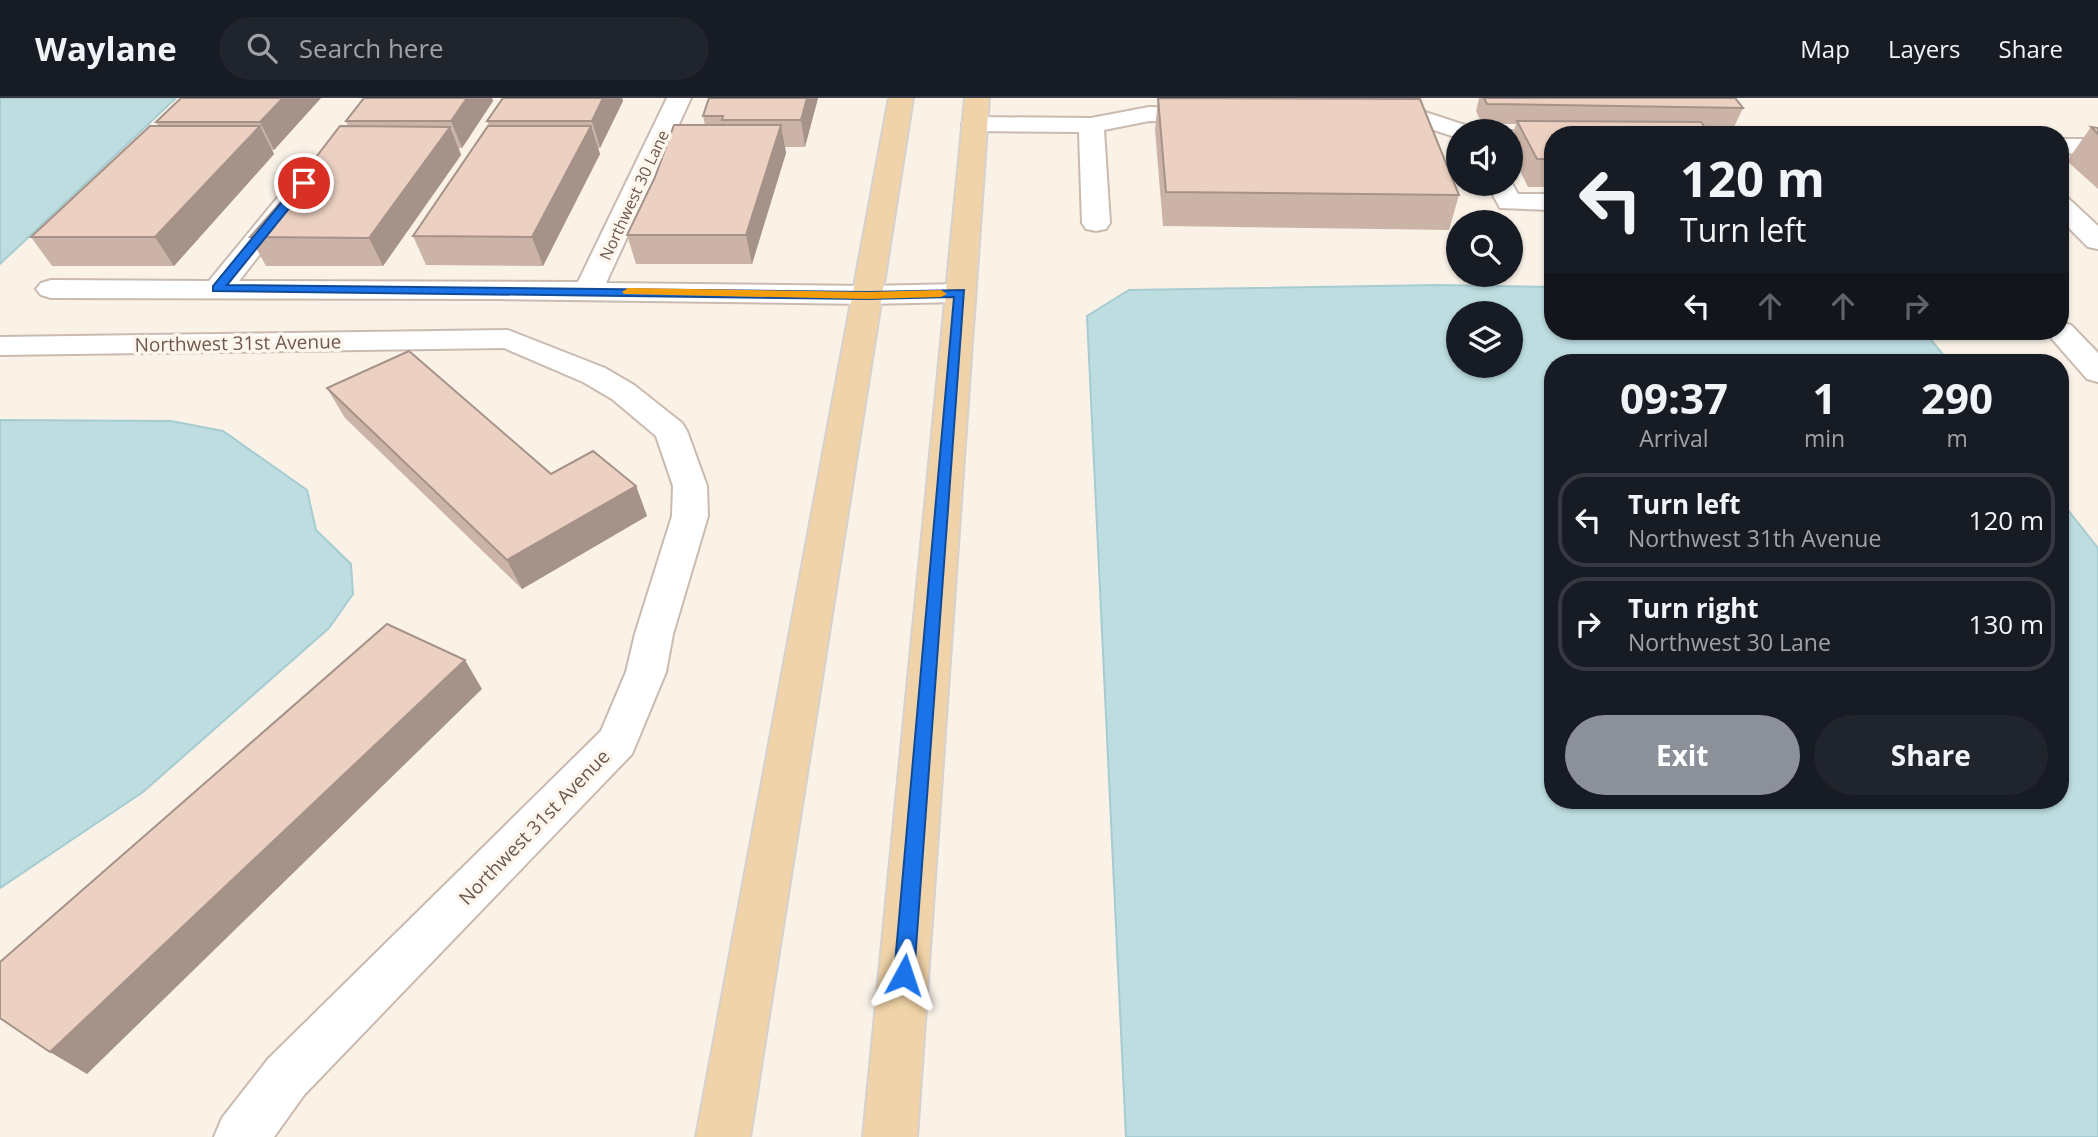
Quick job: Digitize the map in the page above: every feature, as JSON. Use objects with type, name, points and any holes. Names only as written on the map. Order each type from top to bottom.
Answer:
[{"type":"main road","points":[[723,1137],[901,98]]},
{"type":"main road","points":[[890,1137],[975,111]]},
{"type":"street","name":"Northwest 30 Lane","points":[[588,291],[679,98]]},
{"type":"street","points":[[975,111],[1091,125],[1149,114],[1232,116]]},
{"type":"street","points":[[1356,118],[1425,119],[1446,126]]},
{"type":"street","points":[[1091,125],[1096,223]]},
{"type":"street","points":[[1523,138],[1544,139]]},
{"type":"street","points":[[2069,146],[2098,147]]},
{"type":"street","points":[[218,288],[304,183]]},
{"type":"street","points":[[1507,196],[1510,202],[1544,202]]},
{"type":"street","points":[[2069,214],[2098,241]]},
{"type":"street","points":[[51,289],[218,288],[867,295],[960,293]]},
{"type":"street","name":"Northwest 31st Avenue","points":[[0,346],[508,339],[594,375],[623,392],[670,431],[684,464],[690,486],[690,516],[654,634],[646,671],[617,742],[286,1077],[241,1137]]},
{"type":"street","points":[[2068,340],[2098,372]]},
{"type":"water","points":[[0,98],[176,98],[0,264]]},
{"type":"water","points":[[1438,285],[1544,287],[1544,340],[1931,340],[1943,354],[1544,354],[1544,809],[2069,809],[2069,511],[2098,548],[2098,1137],[1126,1137],[1087,316],[1129,290]]},
{"type":"water","points":[[0,420],[171,421],[223,431],[307,490],[316,530],[351,564],[353,594],[329,628],[143,792],[0,888]]},
{"type":"building","points":[[181,98],[283,98],[260,122],[156,122]]},
{"type":"building","points":[[364,98],[467,98],[451,121],[346,121]]},
{"type":"building","points":[[503,98],[603,98],[592,121],[487,121]]},
{"type":"building","points":[[709,98],[807,98],[801,120],[722,120],[723,116],[703,116]]},
{"type":"building","points":[[1158,98],[1420,99],[1446,163],[1446,195],[1166,192]]},
{"type":"building","points":[[1484,98],[1735,98],[1743,108],[1487,104]]},
{"type":"building","points":[[1523,121],[1701,122],[1704,126],[1544,126],[1544,159],[1537,159],[1523,132]]},
{"type":"building","points":[[674,125],[781,125],[746,235],[627,235],[655,177]]},
{"type":"building","points":[[150,126],[260,126],[155,237],[31,237]]},
{"type":"building","points":[[340,126],[450,127],[369,238],[250,237],[302,178]]},
{"type":"building","points":[[488,126],[591,126],[532,237],[413,236]]},
{"type":"building","points":[[409,351],[551,474],[593,451],[636,486],[507,560],[327,388]]},
{"type":"building","points":[[387,624],[465,660],[50,1052],[0,1018],[0,962]]},
{"type":"slow traffic","points":[[628,292],[941,294]]},
{"type":"route","points":[[304,183],[218,288],[867,295],[960,293],[904,975]]}]
